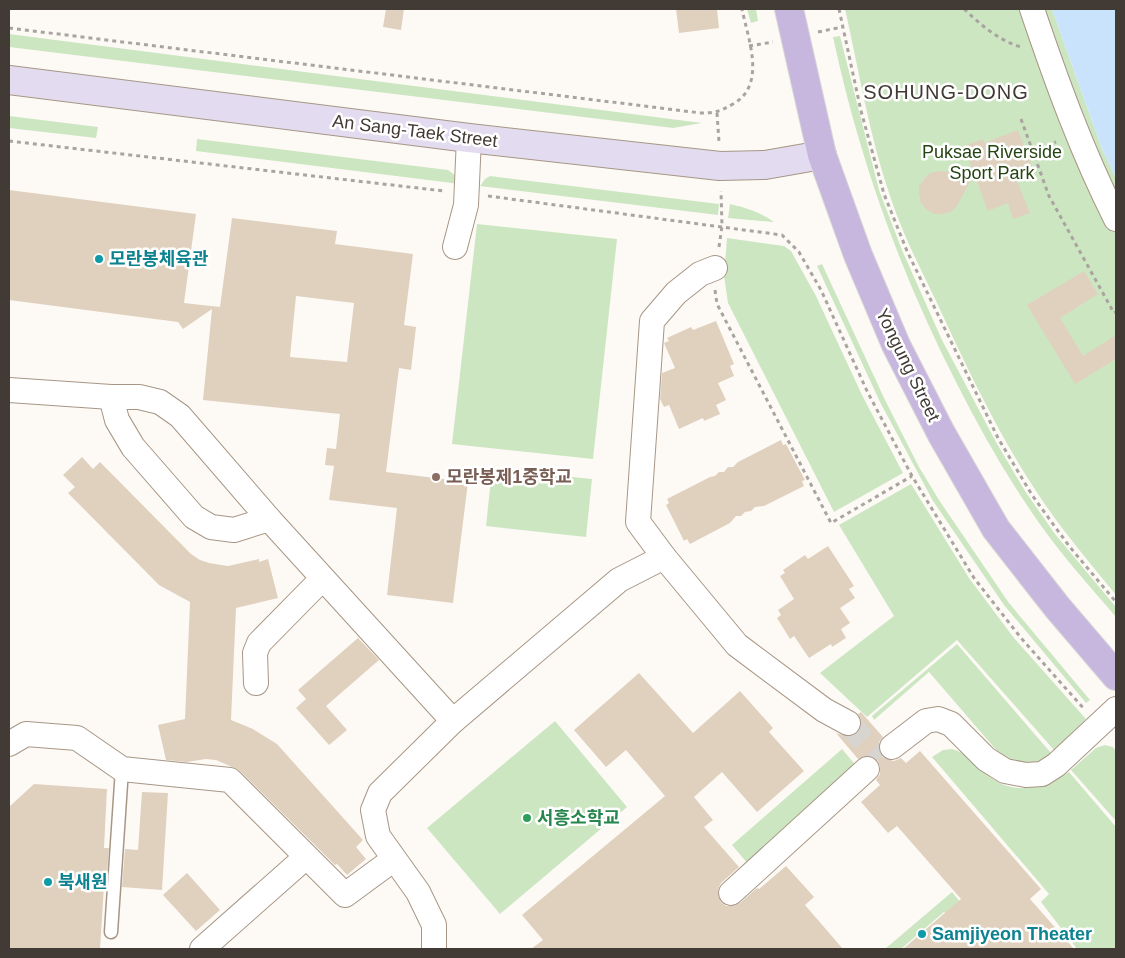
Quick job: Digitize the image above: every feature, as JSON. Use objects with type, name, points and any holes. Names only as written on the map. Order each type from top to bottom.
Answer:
[{"type":"main road","name":"Yongung Street","points":[[789,9],[822,155],[858,255],[896,345],[941,433],[996,528],[1057,607],[1116,676]]},
{"type":"main road","name":"An Sang-Taek Street","points":[[9,80],[469,138],[720,166],[765,165],[822,155]]},
{"type":"street","points":[[1032,9],[1046,50],[1102,191],[1116,219]]},
{"type":"street","points":[[455,247],[466,206],[469,138]]},
{"type":"street","points":[[716,268],[700,274],[676,293],[652,322],[638,522],[664,557],[737,645],[824,710],[848,723]]},
{"type":"street","points":[[9,390],[111,397],[139,397],[160,402],[180,416],[322,579],[453,721]]},
{"type":"street","points":[[111,397],[117,420],[133,447],[194,517],[211,527],[234,530],[269,519]]},
{"type":"street","points":[[434,949],[434,925],[418,892],[378,836],[373,810],[380,793],[453,721],[620,580],[664,557]]},
{"type":"street","points":[[256,683],[255,653],[259,643],[322,579]]},
{"type":"street","points":[[892,747],[926,722],[938,719],[951,724],[986,759],[1005,771],[1026,775],[1042,774],[1056,765],[1116,709]]},
{"type":"street","points":[[9,744],[26,734],[77,738],[122,768],[230,780],[345,896],[394,859]]},
{"type":"street","points":[[731,893],[867,769]]},
{"type":"street","points":[[202,949],[306,857]]},
{"type":"lane","points":[[111,932],[122,768]]},
{"type":"path","points":[[9,28],[675,111],[718,113],[739,101],[752,82],[754,67],[742,9]]},
{"type":"path","points":[[839,9],[862,111],[884,194],[907,250],[998,438],[1032,495],[1069,546],[1116,602]]},
{"type":"path","points":[[964,9],[986,29],[1010,44],[1029,50],[1046,50]]},
{"type":"path","points":[[718,113],[722,226],[716,268],[715,289],[717,304],[831,523],[912,476]]},
{"type":"path","points":[[1021,119],[1049,196],[1114,313],[1116,312]]},
{"type":"green space","points":[[747,9],[756,9],[758,21],[751,23]]},
{"type":"green space","name":"Puksae Riverside Sport Park","points":[[845,9],[1052,9],[1102,149],[1116,178],[1116,595],[1056,520],[1023,471],[996,424],[912,250],[895,210],[876,150]]},
{"type":"green space","points":[[9,34],[702,123],[673,128],[9,47]]},
{"type":"green space","points":[[840,36],[879,190],[902,250],[942,340],[996,442],[1025,491],[1055,534],[1116,607],[1116,617],[1058,548],[1025,502],[979,426],[937,344],[900,259],[869,172],[843,82],[833,37]]},
{"type":"green space","points":[[9,116],[98,127],[96,138],[9,128]]},
{"type":"green space","points":[[197,139],[448,170],[456,176],[460,184],[196,151]]},
{"type":"green space","points":[[490,176],[719,204],[718,215],[480,186]]},
{"type":"green space","points":[[730,204],[753,211],[774,222],[728,218]]},
{"type":"green space","points":[[477,224],[617,239],[593,459],[452,444]]},
{"type":"green space","points":[[727,238],[784,246],[791,251],[816,296],[862,395],[903,473],[834,512],[728,303],[724,276]]},
{"type":"green space","points":[[822,264],[885,400],[919,467],[939,500],[1009,603],[1090,700],[1086,703],[1004,605],[933,501],[880,402],[817,266]]},
{"type":"green space","points":[[492,469],[592,479],[586,537],[486,526]]},
{"type":"green space","points":[[911,484],[969,578],[1014,638],[1086,719],[1054,750],[957,640],[867,717],[820,673],[894,616],[839,525]]},
{"type":"green space","points":[[957,644],[1051,753],[1029,763],[1004,759],[929,672],[874,720],[872,716]]},
{"type":"green space","name":"서흥소학교","points":[[555,721],[627,807],[500,914],[427,828]]},
{"type":"green space","points":[[1105,745],[1113,747],[1116,752],[1116,821],[1071,770],[1096,748]]},
{"type":"green space","points":[[842,749],[859,769],[748,864],[732,845]]},
{"type":"green space","points":[[952,749],[964,754],[981,770],[997,781],[1017,788],[1038,786],[1069,772],[1116,827],[1116,949],[1077,949],[1041,902],[1049,894],[932,757],[943,750]]},
{"type":"green space","points":[[952,892],[961,903],[948,915],[944,912],[901,949],[885,949]]},
{"type":"water","points":[[1052,9],[1116,9],[1116,178],[1102,149]]},
{"type":"building","points":[[386,9],[404,9],[401,30],[383,27]]},
{"type":"building","points":[[676,9],[717,9],[719,28],[679,33]]},
{"type":"building","points":[[1018,130],[1035,174],[1017,181],[1030,213],[1013,219],[1008,203],[988,211],[964,146],[983,139],[984,143]]},
{"type":"building","points":[[938,171],[974,174],[957,206],[951,212],[934,214],[921,203],[919,186],[930,173]]},
{"type":"building","points":[[9,190],[196,214],[184,303],[220,307],[232,218],[337,231],[335,244],[413,254],[404,325],[416,327],[411,370],[399,368],[386,472],[468,482],[453,603],[387,595],[397,508],[329,500],[334,466],[325,465],[327,448],[336,449],[340,414],[203,400],[212,309],[183,329],[178,322],[9,300]],"holes":[[[296,296],[354,303],[347,362],[290,357]]]},
{"type":"building","points":[[1084,271],[1098,294],[1060,318],[1083,356],[1116,335],[1116,359],[1075,384],[1027,305]]},
{"type":"building","points":[[716,321],[734,364],[730,366],[734,376],[718,383],[726,400],[716,405],[720,414],[704,421],[703,418],[679,429],[669,405],[664,407],[660,399],[662,373],[675,368],[664,343],[669,341],[667,338],[691,327],[693,330]]},
{"type":"building","points":[[781,440],[783,445],[786,444],[805,480],[802,481],[804,486],[764,506],[755,507],[741,516],[736,516],[730,523],[690,544],[687,539],[684,541],[666,505],[669,503],[667,499],[715,476],[719,472],[724,472],[728,467],[733,467],[738,462]]},
{"type":"building","points":[[82,457],[93,469],[100,462],[191,554],[200,560],[228,566],[259,559],[259,562],[268,559],[278,598],[236,608],[231,720],[253,729],[277,744],[363,840],[356,847],[366,859],[347,875],[239,770],[216,760],[206,759],[187,762],[166,760],[158,725],[185,719],[190,602],[159,585],[68,493],[75,487],[63,475]]},
{"type":"building","points":[[828,546],[854,586],[849,589],[855,598],[840,608],[850,623],[841,629],[846,638],[832,647],[831,644],[809,658],[794,636],[790,639],[777,618],[781,615],[778,610],[794,599],[780,576],[785,573],[783,570],[805,555],[808,559]]},
{"type":"building","points":[[358,638],[379,660],[326,706],[347,730],[329,745],[296,708],[306,699],[298,690]]},
{"type":"building","points":[[639,673],[693,733],[740,691],[773,728],[769,732],[804,771],[757,812],[722,772],[694,797],[713,820],[704,827],[739,867],[721,883],[718,889],[718,896],[726,906],[734,906],[757,888],[759,889],[786,866],[814,897],[805,905],[843,949],[531,949],[543,940],[522,915],[665,796],[626,750],[606,767],[574,730]]},
{"type":"building","points":[[861,712],[883,737],[879,742],[878,749],[881,756],[894,761],[901,758],[906,763],[920,751],[1041,889],[1030,899],[1074,949],[903,949],[961,899],[897,826],[888,833],[861,802],[880,785],[876,780],[880,774],[880,766],[877,759],[871,756],[864,756],[858,759],[836,733],[848,737],[856,734],[862,722],[858,714]]},
{"type":"building","name":"북새원","points":[[34,784],[107,789],[104,848],[109,848],[106,886],[104,886],[100,949],[9,949],[9,807]]},
{"type":"building","points":[[142,792],[168,793],[162,890],[122,887],[125,849],[138,850]]},
{"type":"building","points":[[187,873],[220,910],[196,931],[163,895]]},
{"type":"tunnel","points":[[848,723],[880,758]]},
{"type":"place","name":"모란봉체육관","points":[[99,259]]},
{"type":"place","name":"모란봉제1중학교","points":[[436,477]]},
{"type":"place","name":"서흥소학교","points":[[527,818]]},
{"type":"place","name":"북새원","points":[[48,882]]},
{"type":"place","name":"Samjiyeon Theater","points":[[922,934]]},
{"type":"district","name":"SOHUNG-DONG","points":[[946,92]]}]
